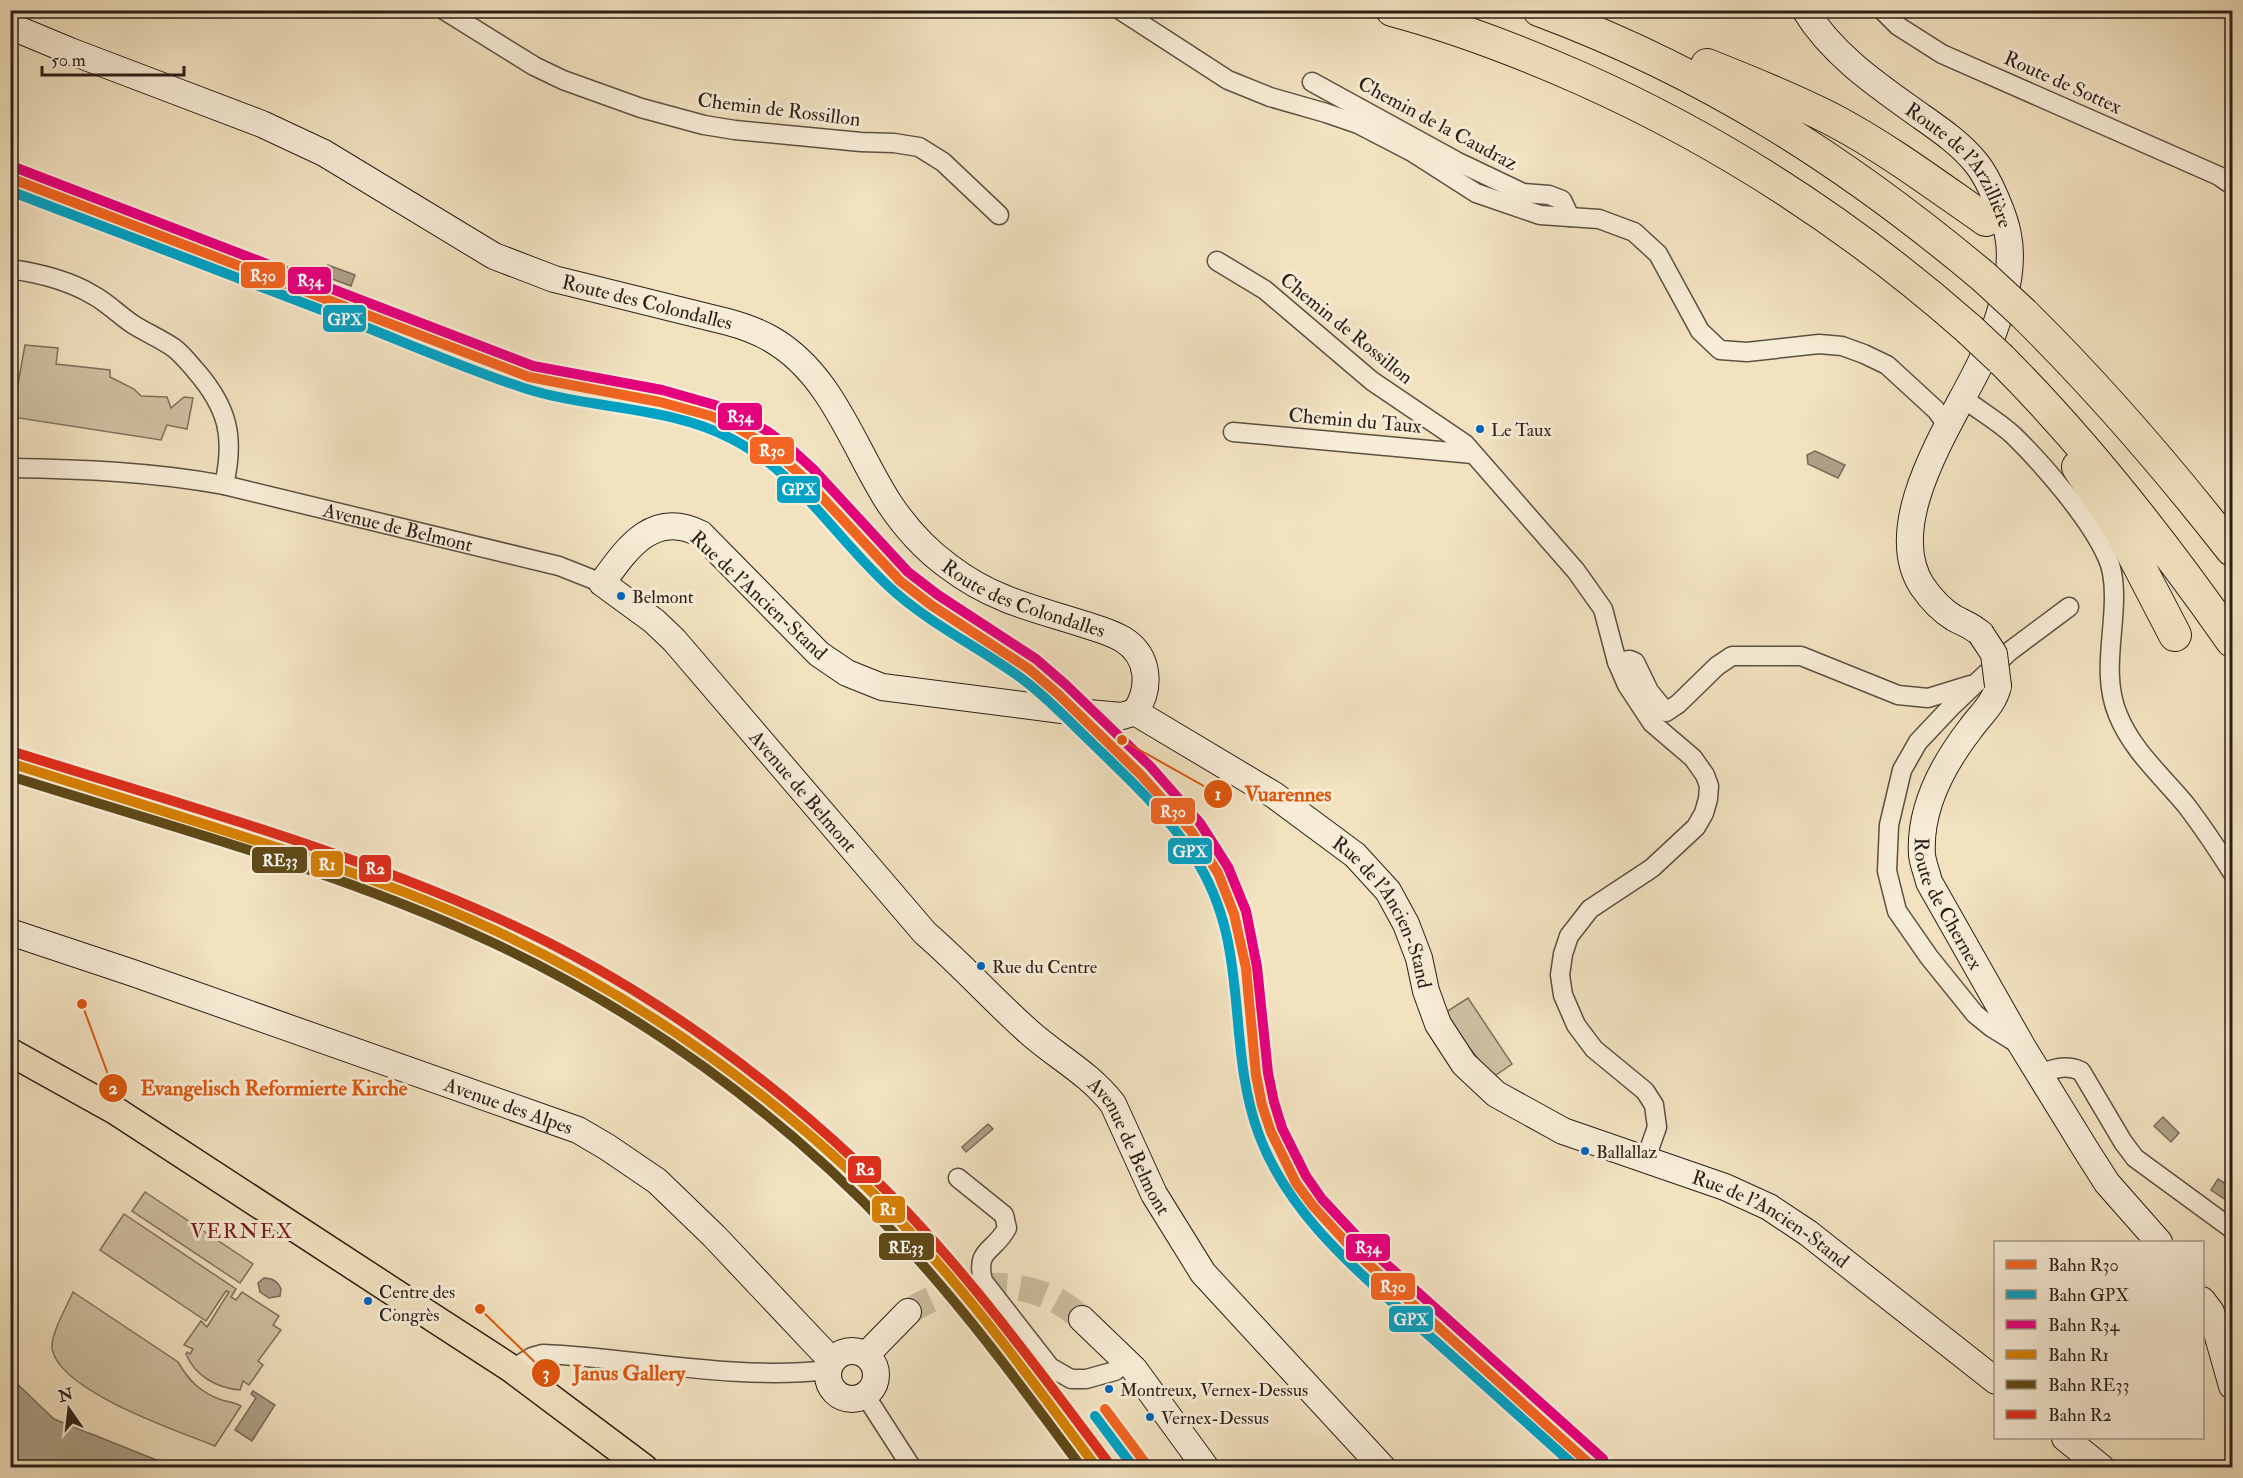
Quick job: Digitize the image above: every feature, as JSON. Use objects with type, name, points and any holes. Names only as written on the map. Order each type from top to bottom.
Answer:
[{"type":"highway","points":[[1392,10],[1503,46],[1627,99],[1688,129],[1792,193],[1856,236],[1924,290],[1969,329],[1999,365],[2122,533],[2175,635]]},
{"type":"highway","points":[[1539,10],[1648,56],[1710,87],[1813,147],[1894,204],[1984,277],[2072,362],[2166,467],[2232,550]]},
{"type":"highway","points":[[1581,26],[1639,42],[1709,66],[1803,105],[1881,148],[1986,220]]},
{"type":"highway","points":[[1999,365],[2092,456],[2127,498],[2232,641]]},
{"type":"main road","points":[[10,1052],[116,1110],[521,1376],[644,1467]]},
{"type":"street","name":"Chemin de Rossillon","points":[[444,10],[534,66],[563,80],[641,108],[704,125],[735,130],[919,147],[943,162],[999,215]]},
{"type":"street","name":"Chemin de la Caudraz","points":[[1120,10],[1228,80],[1270,97],[1358,124],[1412,152],[1476,193],[1540,215],[1599,219],[1634,232],[1658,254],[1700,331],[1720,350],[1747,352],[1819,344],[1842,346],[1887,365],[1936,410],[1947,425]]},
{"type":"street","name":"Route de l'Arzillière","points":[[1805,10],[1843,56],[1874,82],[1956,142],[1978,165],[1996,202],[2008,235],[2010,262],[1999,314],[1999,365]]},
{"type":"street","name":"Route de Sottex","points":[[1882,10],[1898,27],[1942,54],[2219,176],[2232,185]]},
{"type":"street","name":"Route des Colondalles","points":[[10,26],[262,124],[324,153],[494,256],[554,279],[729,322],[750,328],[772,339],[814,376],[839,414],[890,504],[923,544],[947,566],[1003,598],[1110,633],[1130,645],[1142,663],[1147,686],[1144,700],[1135,712]]},
{"type":"street","name":"Chemin de la Caudraz","points":[[1312,82],[1456,161],[1523,193],[1549,195],[1562,200],[1569,217]]},
{"type":"street","name":"Chemin de Rossillon","points":[[1217,261],[1265,290],[1372,381],[1465,444],[1576,571],[1603,609],[1617,662],[1627,685],[1652,723],[1700,766],[1709,786],[1704,813],[1696,826],[1652,868],[1590,909],[1569,936],[1560,975],[1563,995],[1576,1025],[1594,1049],[1645,1091],[1654,1105],[1657,1127],[1645,1161]]},
{"type":"street","points":[[10,269],[53,277],[93,295],[133,324],[184,356],[215,395],[225,418],[228,469],[224,485]]},
{"type":"street","points":[[1986,685],[1994,654],[1981,634],[1971,625],[1949,614],[1933,601],[1913,567],[1910,533],[1917,496],[1947,425],[1962,397],[1999,365]]},
{"type":"street","points":[[1962,397],[2012,434],[2053,478],[2108,557],[2113,577],[2114,597],[2109,662],[2111,687],[2117,713],[2130,740],[2187,807],[2232,873]]},
{"type":"street","name":"Chemin du Taux","points":[[1233,432],[1473,454]]},
{"type":"street","name":"Avenue de Belmont","points":[[10,468],[89,470],[180,477],[224,485],[559,566],[602,582],[654,621],[674,640],[925,933],[955,959],[1028,1031],[1089,1077],[1105,1094],[1113,1104],[1154,1194],[1203,1273],[1383,1467]]},
{"type":"street","name":"Rue de l'Ancien-Stand","points":[[602,582],[619,559],[646,533],[672,526],[687,527],[700,534],[819,654],[862,680],[882,687],[1077,712],[1122,716],[1135,712],[1274,795],[1355,855],[1388,891],[1406,924],[1419,958],[1426,991],[1438,1024],[1464,1064],[1496,1094],[1563,1131],[1751,1198],[1785,1217],[1994,1380]]},
{"type":"street","points":[[2022,1046],[1991,1027],[1976,1014],[1929,957],[1897,911],[1887,871],[1889,825],[1902,770],[1918,742],[1986,685],[2010,651],[2069,607]]},
{"type":"street","points":[[1617,662],[1630,660],[1635,662],[1649,692],[1666,712],[1678,704],[1717,666],[1732,656],[1801,656],[1898,695],[1928,698],[1986,685]]},
{"type":"street","name":"Route de Chernex","points":[[1986,685],[1990,704],[1950,757],[1930,797],[1923,830],[1922,856],[1929,882],[2038,1074],[2108,1183],[2158,1241]]},
{"type":"street","name":"Avenue des Alpes","points":[[10,932],[578,1130],[607,1146],[657,1181],[714,1236],[830,1365]]},
{"type":"street","points":[[2038,1074],[2060,1067],[2072,1067],[2081,1071],[2135,1158],[2232,1229]]},
{"type":"street","points":[[958,1178],[1004,1215],[1007,1228],[1001,1238],[982,1256],[980,1268],[983,1281],[1050,1367],[1071,1378],[1086,1379],[1115,1371],[1127,1361]]},
{"type":"street","points":[[2204,1303],[2211,1312],[2232,1386]]},
{"type":"street","points":[[866,1355],[908,1312]]},
{"type":"street","points":[[1082,1318],[1127,1361],[1206,1467]]},
{"type":"street","points":[[521,1376],[532,1357],[543,1354],[738,1372],[793,1374],[830,1365],[844,1352],[852,1351],[866,1355],[875,1366],[876,1374],[872,1388],[866,1395],[850,1399],[842,1397],[830,1386],[830,1365]]},
{"type":"street","points":[[866,1395],[912,1467]]},
{"type":"street","points":[[2068,1439],[2102,1467]]},
{"type":"shaded area","points":[[328,265],[355,275],[351,286],[319,274],[322,267],[326,269]]},
{"type":"shaded area","points":[[25,345],[58,348],[56,364],[110,370],[110,377],[134,389],[141,396],[167,397],[171,408],[184,397],[193,398],[187,429],[167,425],[161,440],[12,417]]},
{"type":"shaded area","points":[[1815,451],[1845,465],[1838,478],[1808,464],[1807,455]]},
{"type":"shaded area","points":[[1468,998],[1512,1064],[1493,1077],[1458,1034],[1446,1012]]},
{"type":"shaded area","points":[[2163,1117],[2179,1133],[2171,1142],[2154,1126]]},
{"type":"shaded area","points":[[988,1124],[993,1129],[966,1152],[962,1147]]},
{"type":"shaded area","points":[[2218,1179],[2232,1188],[2232,1204],[2211,1190]]},
{"type":"shaded area","points":[[145,1192],[253,1264],[240,1283],[132,1211]]},
{"type":"shaded area","points":[[124,1214],[236,1289],[231,1297],[236,1300],[242,1292],[279,1316],[273,1325],[281,1330],[258,1361],[263,1365],[249,1385],[243,1381],[240,1390],[231,1389],[208,1380],[195,1369],[186,1354],[187,1352],[190,1354],[193,1349],[184,1345],[201,1321],[207,1327],[229,1292],[226,1291],[206,1321],[100,1250]]},
{"type":"shaded area","points":[[264,1278],[272,1279],[278,1284],[281,1289],[280,1296],[269,1298],[260,1292],[258,1283]]},
{"type":"shaded area","points":[[73,1292],[178,1362],[191,1381],[202,1390],[241,1406],[215,1446],[122,1408],[96,1394],[59,1364],[52,1348],[52,1342]]},
{"type":"shaded area","points":[[11,1378],[54,1419],[174,1467],[11,1467]]},
{"type":"shaded area","points":[[253,1391],[275,1405],[252,1441],[235,1430],[256,1398],[251,1394]]},
{"type":"tunnel","points":[[908,1312],[950,1293],[996,1286],[1019,1288],[1042,1294],[1063,1304],[1082,1319]]},
{"type":"rail line","name":"R34","points":[[14,167],[533,366],[662,390],[715,405],[767,431],[791,449],[813,469],[908,572],[938,595],[1036,659],[1150,766],[1200,823],[1228,867],[1246,911],[1257,967],[1268,1073],[1274,1102],[1282,1128],[1306,1176],[1322,1199],[1363,1243],[1603,1459]]},
{"type":"rail line","name":"R30","points":[[10,178],[529,377],[660,402],[711,416],[736,427],[783,459],[804,478],[900,581],[931,605],[1029,669],[1058,694],[1141,775],[1191,831],[1218,873],[1234,914],[1246,968],[1256,1075],[1262,1105],[1271,1132],[1296,1183],[1313,1206],[1355,1252],[1594,1468]]},
{"type":"rail line","name":"GPX","points":[[10,191],[524,388],[550,395],[656,414],[707,428],[732,439],[779,471],[875,574],[896,593],[1040,693],[1159,810],[1193,855],[1212,889],[1224,924],[1231,959],[1242,1064],[1249,1099],[1259,1135],[1272,1165],[1289,1192],[1308,1218],[1352,1265],[1577,1468]]},
{"type":"rail line","name":"R2","points":[[14,752],[258,828],[438,893],[546,941],[641,995],[687,1025],[775,1090],[892,1196],[988,1306],[1107,1461]]},
{"type":"rail line","name":"R1","points":[[10,763],[328,864],[473,920],[591,980],[682,1037],[768,1100],[809,1134],[849,1170],[917,1239],[979,1313],[1097,1468]]},
{"type":"rail line","name":"RE33","points":[[10,776],[252,851],[372,892],[489,941],[600,999],[653,1032],[754,1105],[802,1145],[892,1231],[967,1317],[1082,1468]]},
{"type":"rail line","name":"R30","points":[[1105,1409],[1149,1468]]},
{"type":"rail line","name":"GPX","points":[[1095,1416],[1134,1468]]},
{"type":"place","name":"Le Taux","points":[[1480,429]]},
{"type":"place","name":"Belmont","points":[[621,596]]},
{"type":"place","name":"Vuarennes","points":[[1122,740]]},
{"type":"place","name":"Rue du Centre","points":[[981,966]]},
{"type":"place","name":"Evangelisch Reformierte Kirche","points":[[82,1004]]},
{"type":"place","name":"Ballallaz","points":[[1585,1151]]},
{"type":"place","name":"Centre des Congrès","points":[[368,1301]]},
{"type":"place","name":"Janus Gallery","points":[[480,1309]]},
{"type":"place","name":"Montreux, Vernex-Dessus","points":[[1109,1389]]},
{"type":"place","name":"Vernex-Dessus","points":[[1150,1417]]},
{"type":"district","name":"VERNEX","points":[[242,1231]]}]
